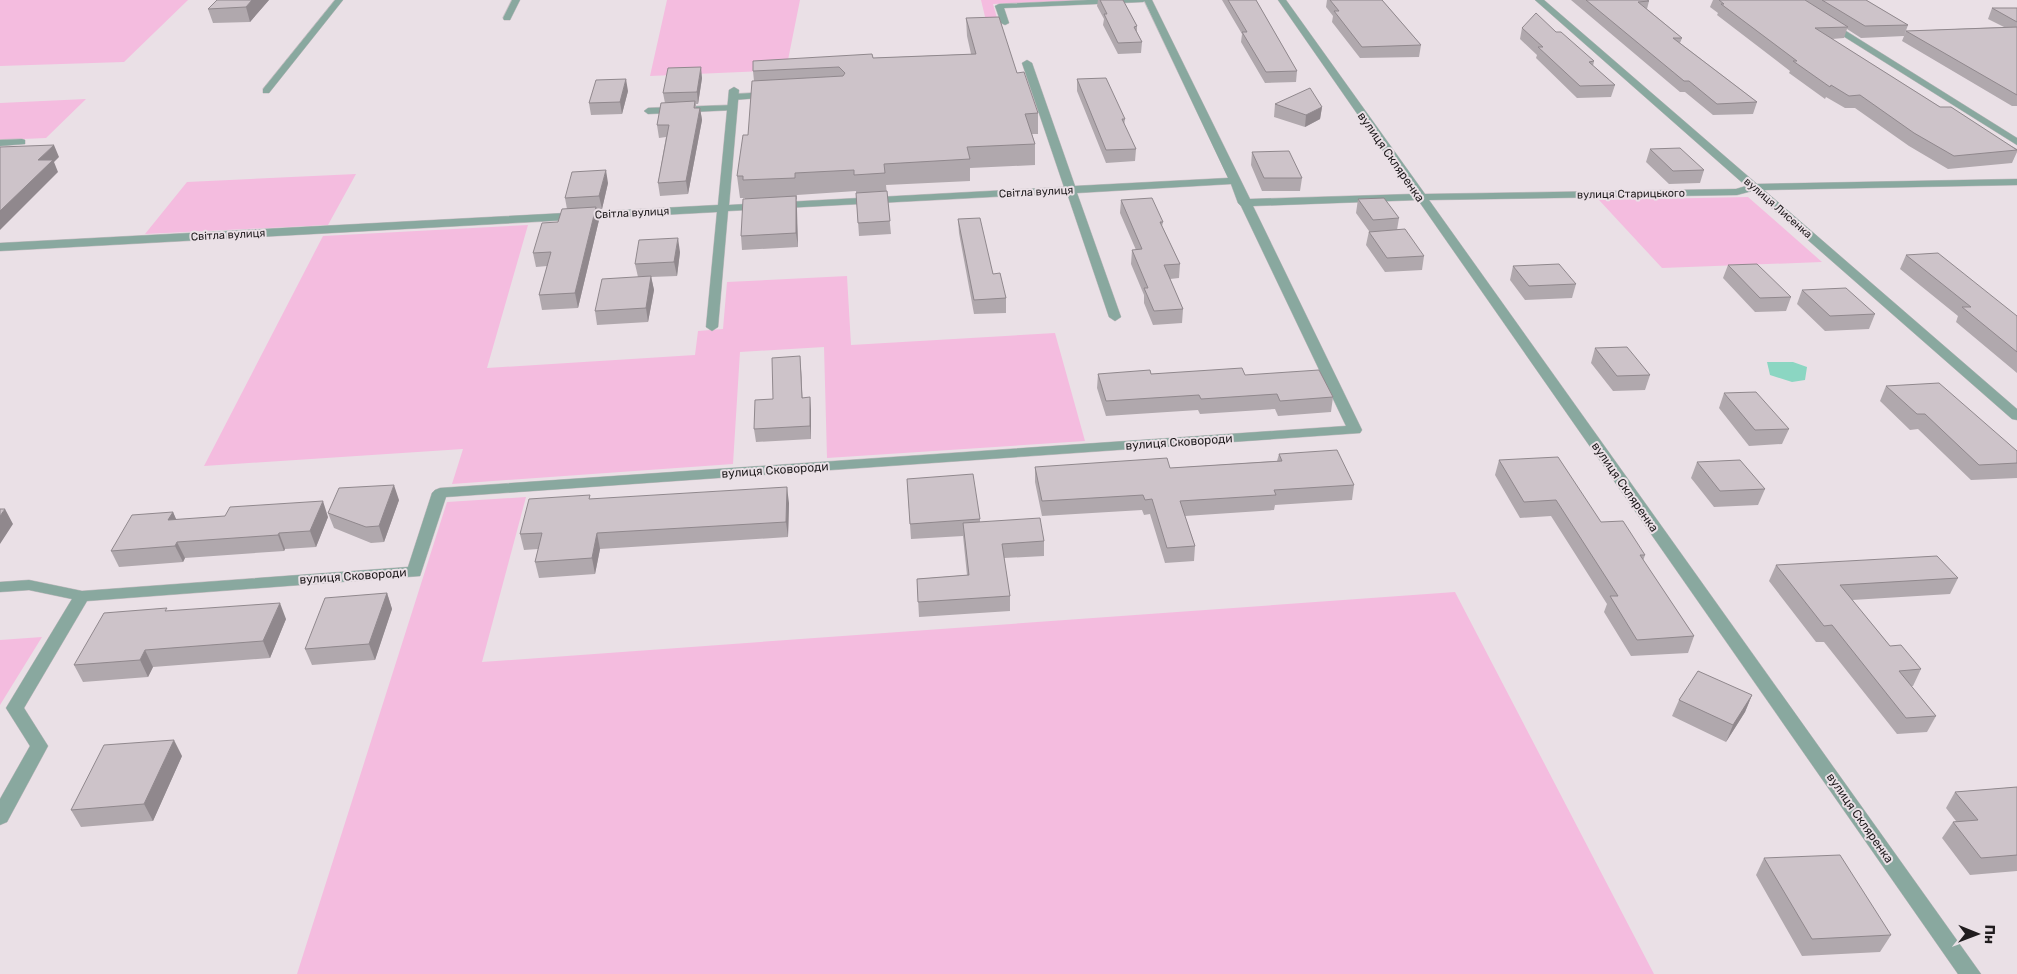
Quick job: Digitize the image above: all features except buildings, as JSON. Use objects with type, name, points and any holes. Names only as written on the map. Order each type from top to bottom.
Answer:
[{"type":"street","points":[[1148,0],[1244,203]]},
{"type":"street","name":"вулиця Скляренка","points":[[1282,0],[1970,974]]},
{"type":"street","name":"вулиця Лисенка","points":[[1539,0],[2017,416]]},
{"type":"street","points":[[1825,21],[2017,142]]},
{"type":"street","points":[[1027,64],[1115,317]]},
{"type":"street","points":[[712,327],[733,98]]},
{"type":"street","name":"Світла вулиця","points":[[0,247],[1234,181]]},
{"type":"street","name":"вулиця Старицького","points":[[1244,203],[1420,197],[1737,192],[1754,188],[2017,182]]},
{"type":"street","name":"вулиця Сковороди","points":[[0,587],[29,585],[82,596],[414,572],[440,493],[1355,430],[1244,203]]},
{"type":"street","points":[[0,817],[40,746],[15,708],[82,596]]},
{"type":"lane","points":[[266,91],[339,0]]},
{"type":"lane","points":[[507,18],[516,0]]},
{"type":"lane","points":[[1005,23],[999,6],[1143,0]]},
{"type":"lane","points":[[648,111],[733,98],[782,95]]},
{"type":"lane","points":[[0,143],[22,142]]},
{"type":"shaded area","points":[[0,0],[188,0],[124,62],[0,66]]},
{"type":"shaded area","points":[[667,0],[800,0],[786,70],[650,76]]},
{"type":"shaded area","points":[[981,0],[1103,0],[993,4],[999,25],[987,25]]},
{"type":"shaded area","points":[[86,99],[46,138],[0,140],[0,103]]},
{"type":"shaded area","points":[[356,174],[328,225],[145,234],[187,182]]},
{"type":"shaded area","points":[[1748,197],[1822,262],[1662,268],[1599,200]]},
{"type":"shaded area","points":[[528,225],[487,368],[695,355],[698,331],[723,329],[727,282],[847,276],[851,345],[1055,333],[1085,441],[827,458],[824,347],[740,352],[733,464],[452,484],[463,449],[204,466],[323,236]]},
{"type":"shaded area","points":[[1767,362],[1793,362],[1807,367],[1805,380],[1792,382],[1770,375]]},
{"type":"shaded area","points":[[526,497],[482,662],[1455,592],[1654,974],[297,974],[447,502]]},
{"type":"shaded area","points":[[42,637],[0,705],[0,640]]}]
